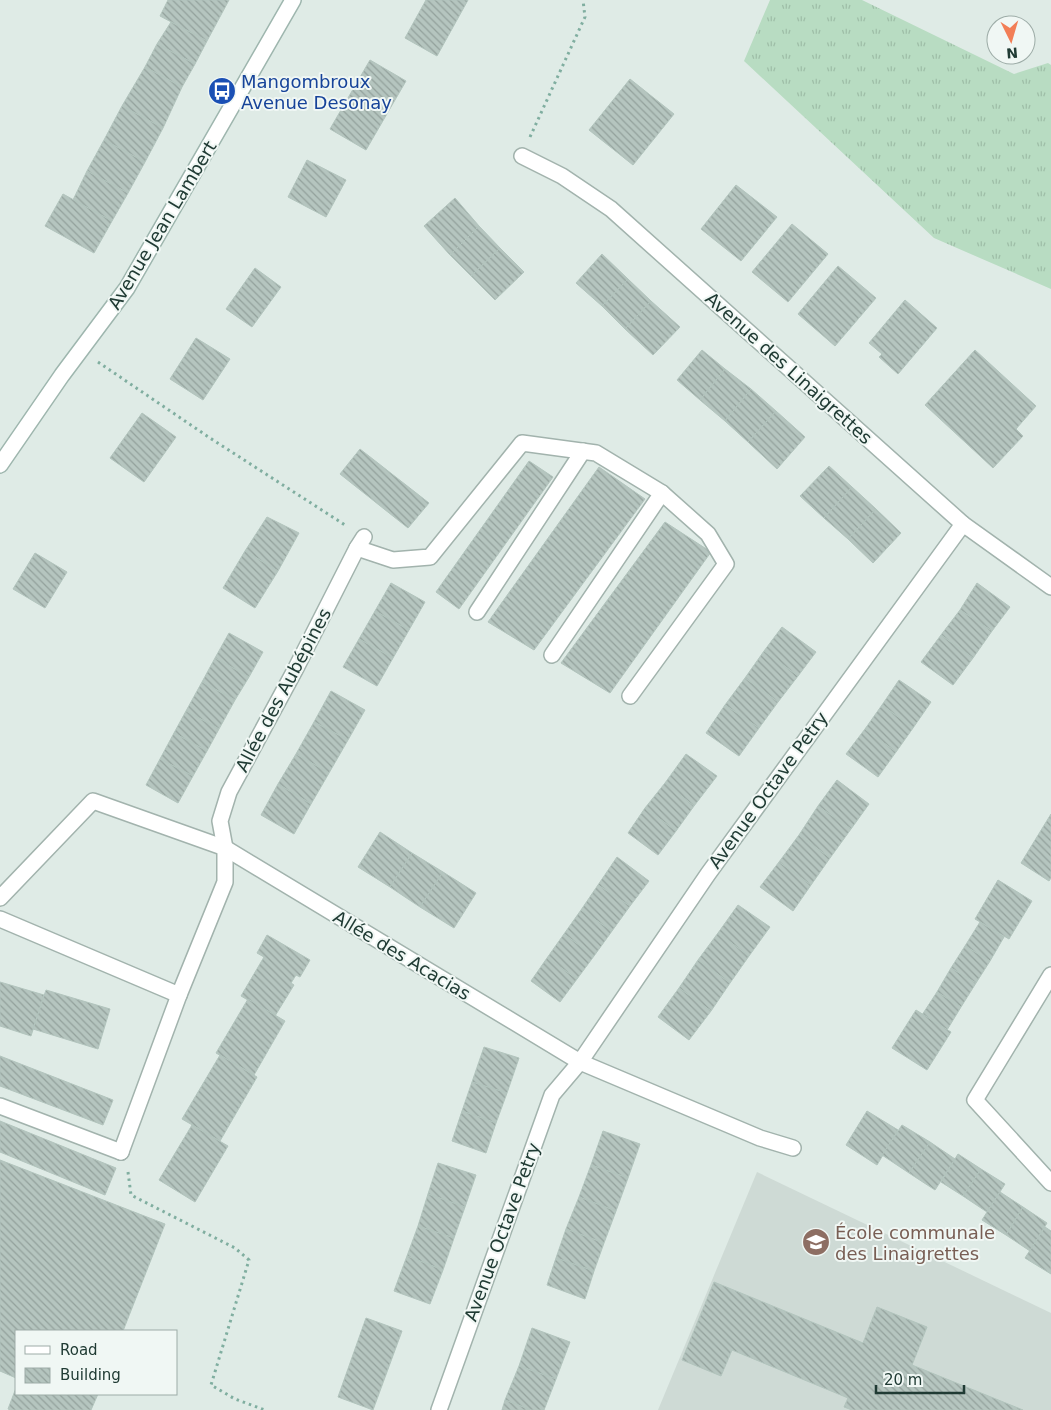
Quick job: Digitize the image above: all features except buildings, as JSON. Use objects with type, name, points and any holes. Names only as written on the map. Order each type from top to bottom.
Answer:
[{"type":"street","name":"Avenue Jean Lambert","points":[[0,465],[127,288],[293,0]]},
{"type":"street","name":"Avenue des Linaigrettes","points":[[522,156],[562,176],[611,209],[963,524],[1051,587]]},
{"type":"street","points":[[360,542],[393,560],[430,556],[522,443],[596,453],[662,494],[708,534],[726,564],[630,696]]},
{"type":"street","points":[[477,612],[583,451]]},
{"type":"street","points":[[552,655],[662,494]]},
{"type":"street","name":"Avenue Octave Petry","points":[[439,1410],[552,1095],[580,1062],[708,874],[963,524]]},
{"type":"street","name":"Allée des Aubépines","points":[[225,848],[220,821],[229,792],[360,542]]},
{"type":"street","name":"Allée des Acacias","points":[[0,898],[93,802],[225,848],[580,1062]]},
{"type":"street","points":[[0,1106],[121,1152],[179,995],[225,882],[225,848]]},
{"type":"street","points":[[0,919],[179,995]]},
{"type":"street","points":[[1051,975],[975,1100],[1051,1183]]},
{"type":"street","points":[[580,1062],[760,1138],[793,1148]]},
{"type":"path","points":[[522,156],[585,17],[583,0]]},
{"type":"path","points":[[81,350],[360,542]]},
{"type":"path","points":[[121,1152],[128,1173],[131,1194],[235,1248],[249,1260],[211,1385],[235,1399],[265,1410]]},
{"type":"shaded area","name":"École communale des Linaigrettes","points":[[757,1172],[1051,1313],[1051,1410],[658,1410]]},
{"type":"green space","points":[[770,0],[862,0],[986,60],[986,65],[996,65],[1014,74],[1048,63],[1051,65],[1051,289],[934,238],[744,61]]},
{"type":"place","name":"Mangombroux Avenue Desonay","points":[[222,91]]},
{"type":"place","name":"École communale des Linaigrettes","points":[[816,1242]]}]
